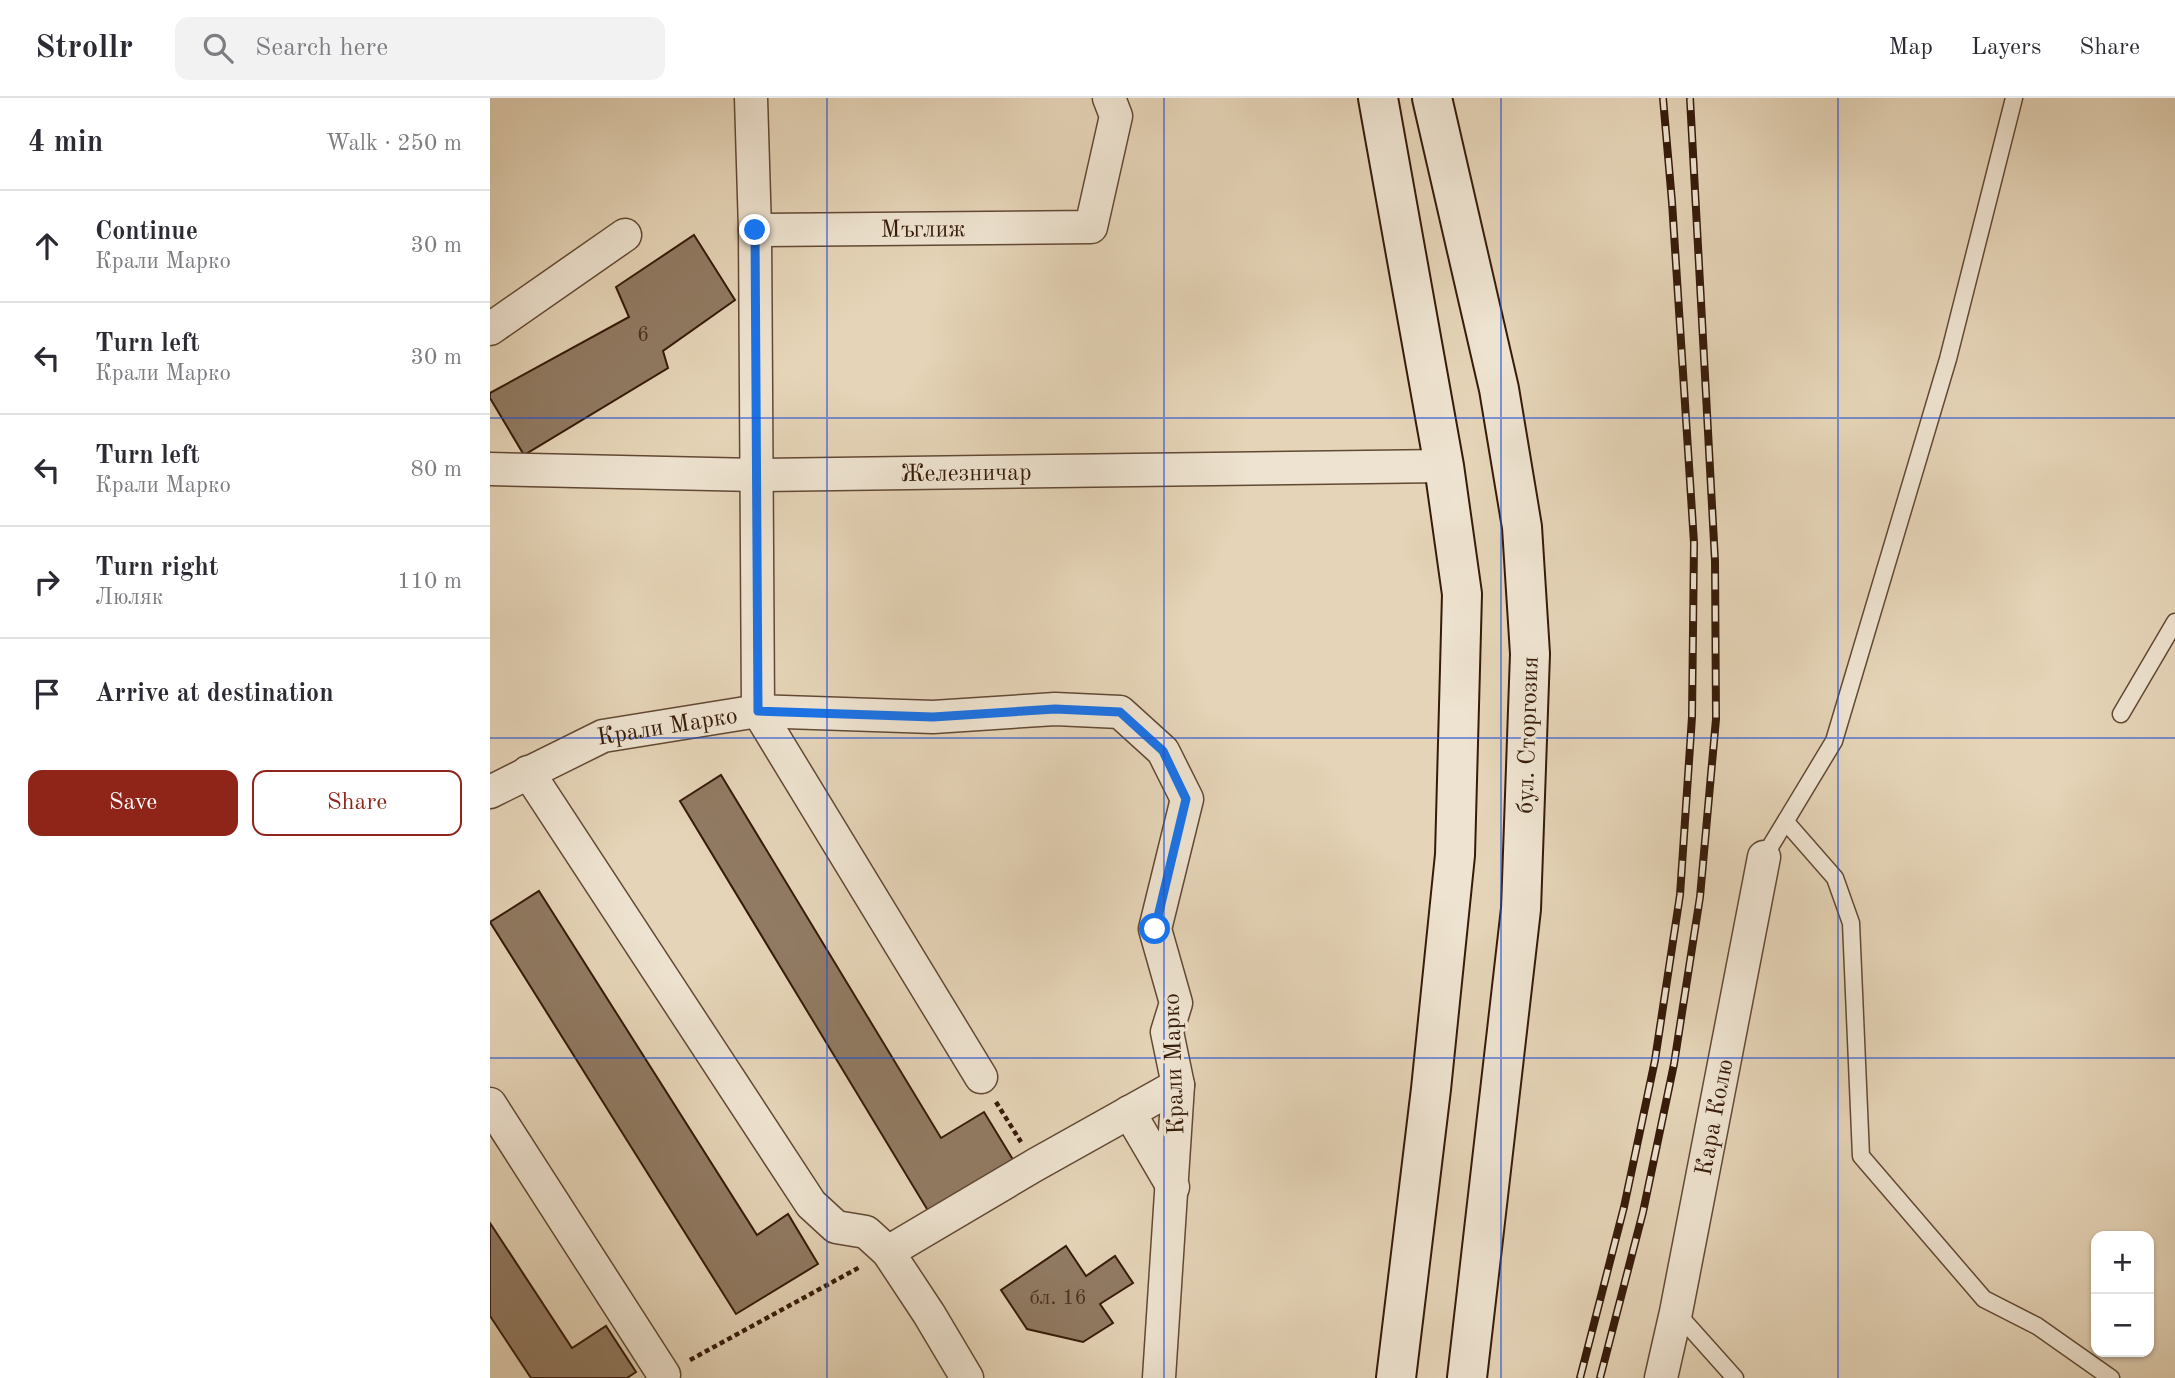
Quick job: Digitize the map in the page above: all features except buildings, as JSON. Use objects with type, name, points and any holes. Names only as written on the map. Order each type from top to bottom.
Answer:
[{"type":"main road","points":[[1378,98],[1444,466],[1462,594],[1455,855],[1431,1089],[1396,1378]]},
{"type":"main road","name":"бул. Сторгозия","points":[[1432,98],[1499,389],[1522,527],[1530,654],[1521,909],[1467,1378]]},
{"type":"street","points":[[751,98],[755,230],[758,711],[981,1077]]},
{"type":"street","name":"Мъглиж","points":[[755,230],[1091,227],[1116,117],[1109,98]]},
{"type":"street","points":[[490,329],[625,235]]},
{"type":"street","name":"Железничар","points":[[490,469],[756,475],[1444,466]]},
{"type":"street","name":"Крали Марко","points":[[490,792],[604,736],[758,711],[933,717],[1055,709],[1120,712],[1163,751],[1186,799],[1155,929],[1176,1003],[1167,1032],[1178,1085],[1159,1378]]},
{"type":"street","points":[[528,772],[811,1204],[836,1227],[866,1232],[888,1252],[967,1378]]},
{"type":"street","name":"Кара Колю","points":[[1661,1378],[1764,857]]},
{"type":"street","points":[[888,1252],[1178,1085]]},
{"type":"street","points":[[490,1104],[664,1375]]},
{"type":"street","points":[[1129,1112],[1173,1187]]},
{"type":"lane","points":[[1764,857],[1834,741],[1948,359],[2014,98]]},
{"type":"lane","points":[[2121,714],[2175,622]]},
{"type":"lane","points":[[1786,822],[1835,878],[1851,923],[1861,1156],[1984,1299],[2037,1326],[2111,1378]]},
{"type":"lane","points":[[1676,1312],[1735,1378]]},
{"type":"path","points":[[981,1077],[1035,1165]]},
{"type":"path","points":[[664,1375],[888,1252]]},
{"type":"railway","points":[[1580,1378],[1624,1207],[1655,1060],[1680,895],[1692,717],[1694,543],[1663,98]]},
{"type":"railway","points":[[1600,1378],[1643,1212],[1674,1064],[1700,897],[1716,719],[1715,561],[1690,98]]},
{"type":"route","points":[[755,230],[758,711],[933,717],[1055,709],[1120,712],[1163,751],[1186,799],[1155,929]]}]
